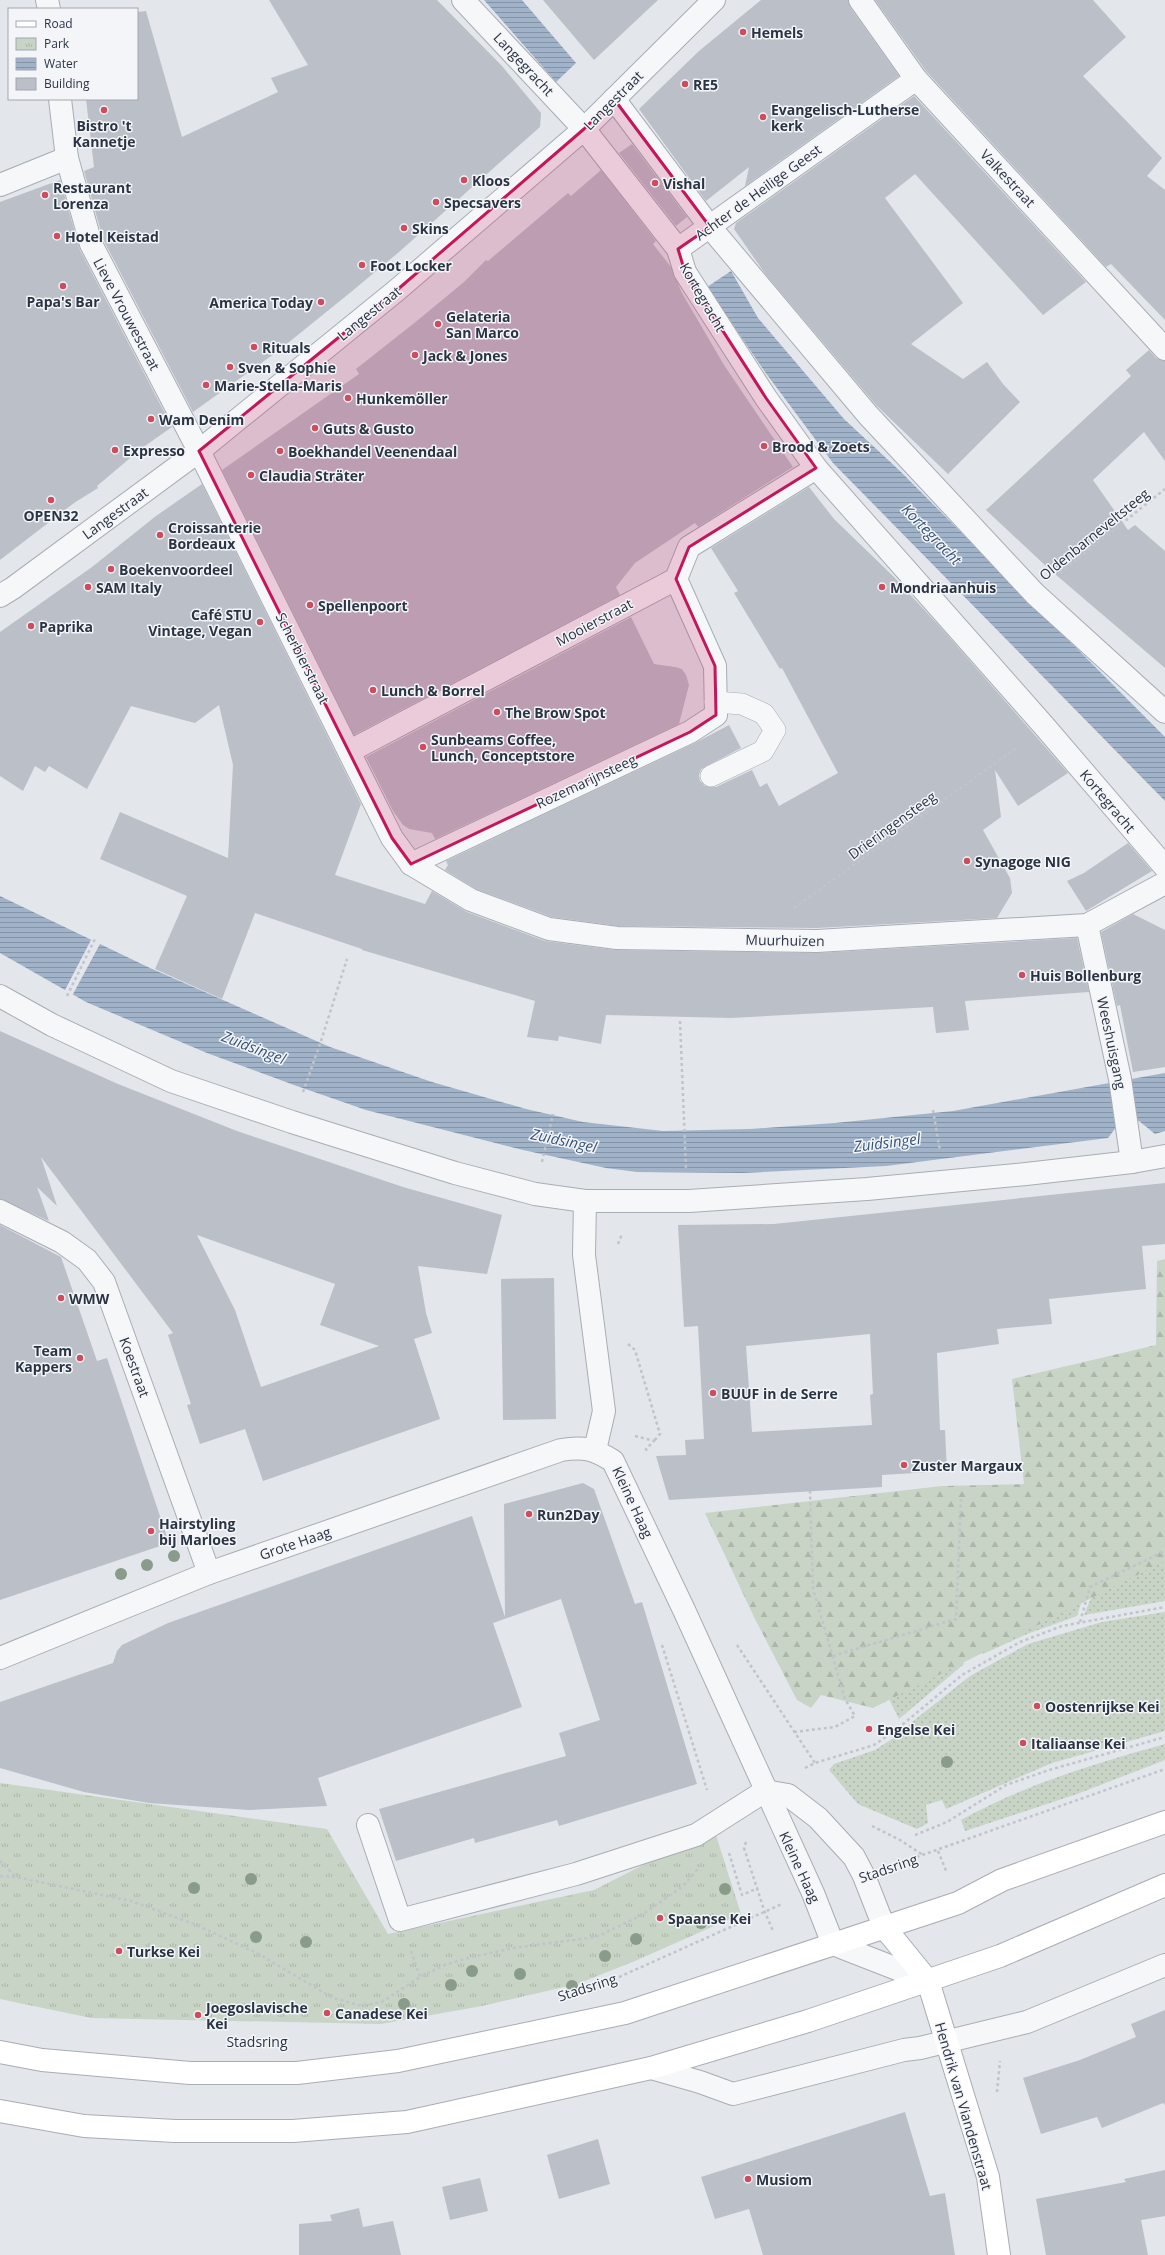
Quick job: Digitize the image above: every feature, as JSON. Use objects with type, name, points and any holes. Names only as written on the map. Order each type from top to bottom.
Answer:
[{"type":"main road","points":[[0,2052],[42,2060],[190,2073],[297,2073],[398,2061],[625,2014],[958,1903],[1002,1880],[1165,1822]]},
{"type":"main road","points":[[0,2111],[84,2126],[175,2131],[293,2131],[408,2122],[652,2068],[808,2021],[1000,1956],[1165,1885]]},
{"type":"main road","points":[[884,1927],[928,1981]]},
{"type":"main road","name":"Hendrik van Viandenstraat","points":[[928,1981],[988,2177],[999,2255]]},
{"type":"street","name":"Langegracht","points":[[463,0],[584,129]]},
{"type":"street","name":"Valkestraat","points":[[860,0],[916,79],[1165,349]]},
{"type":"street","name":"Langestraat","points":[[0,596],[199,451],[398,290],[584,129],[614,99],[700,5]]},
{"type":"street","name":"Achter de Heilige Geest","points":[[678,249],[916,79]]},
{"type":"street","points":[[614,99],[710,227],[868,415],[1035,594],[1165,712]]},
{"type":"street","name":"Lieve Vrouwestraat","points":[[60,100],[68,158],[91,244],[199,451]]},
{"type":"street","name":"Kortegracht","points":[[584,129],[678,249],[685,272],[766,398],[816,468],[1045,727],[1165,867]]},
{"type":"street","points":[[0,185],[68,158]]},
{"type":"street","name":"Scherbierstraat","points":[[199,451],[350,751],[392,838],[411,864]]},
{"type":"street","points":[[676,579],[689,546],[816,468]]},
{"type":"street","name":"Mooierstraat","points":[[350,751],[676,579]]},
{"type":"street","name":"Rozemarijnsteeg","points":[[411,864],[690,732],[716,715],[715,666],[676,579]]},
{"type":"street","name":"Muurhuizen","points":[[411,864],[471,900],[549,928],[617,938],[817,941],[1087,925],[1165,883]]},
{"type":"street","name":"Weeshuisgang","points":[[1087,925],[1120,1079],[1132,1162]]},
{"type":"street","points":[[0,996],[52,1025],[170,1081],[292,1122],[455,1173],[536,1194],[585,1201],[688,1201],[860,1189],[1132,1162],[1165,1156]]},
{"type":"street","points":[[585,1201],[584,1255],[604,1411],[595,1450]]},
{"type":"street","name":"Koestraat","points":[[0,1211],[62,1242],[87,1260],[104,1282],[209,1573]]},
{"type":"street","name":"Grote Haag","points":[[0,1658],[209,1573],[561,1450],[576,1447],[595,1450]]},
{"type":"street","name":"Kleine Haag","points":[[595,1450],[613,1461],[684,1610],[813,1893],[833,1944]]},
{"type":"street","points":[[368,1825],[400,1920],[576,1874],[696,1835],[766,1791],[788,1795],[818,1818],[854,1857],[864,1876],[884,1927]]},
{"type":"street","points":[[833,1944],[928,1981]]},
{"type":"street","points":[[652,2068],[700,2082],[733,2094],[904,2050],[920,2048],[1004,2028],[1044,2016],[1165,1965]]},
{"type":"lane","points":[[711,776],[763,750],[775,730],[764,714],[742,704],[716,702]]},
{"type":"path","name":"Oldenbarneveltsteeg","points":[[1035,594],[1165,489]]},
{"type":"path","name":"Drieringensteeg","points":[[749,939],[1045,727]]},
{"type":"path","points":[[65,998],[95,939]]},
{"type":"path","points":[[303,1091],[321,1041],[347,959]]},
{"type":"path","points":[[680,1021],[687,1176]]},
{"type":"path","points":[[933,1110],[941,1155]]},
{"type":"path","points":[[544,1157],[553,1114]]},
{"type":"path","points":[[616,1251],[622,1231]]},
{"type":"path","points":[[627,1338],[628,1345],[635,1350],[660,1434],[646,1449],[648,1456]]},
{"type":"path","points":[[600,1428],[654,1441]]},
{"type":"path","points":[[794,1732],[835,1727],[855,1716],[845,1699],[813,1589],[810,1491]]},
{"type":"path","points":[[833,1656],[956,1619],[960,1499]]},
{"type":"path","points":[[1080,1622],[1090,1587],[1165,1551]]},
{"type":"path","points":[[734,1639],[794,1732],[816,1763],[874,1745],[896,1730],[962,1674],[1002,1651],[1043,1633],[1080,1622],[1165,1607]]},
{"type":"path","points":[[662,1643],[718,1821],[725,1837],[742,1895],[758,1888]]},
{"type":"path","points":[[915,1835],[947,1822],[1006,1785],[1049,1770],[1165,1737]]},
{"type":"path","name":"Stadsring","points":[[864,1876],[1165,1768]]},
{"type":"path","points":[[0,1861],[16,1877]]},
{"type":"path","name":"Stadsring","points":[[606,1983],[764,1910],[813,1893]]},
{"type":"highlighted area","points":[[614,99],[710,227],[678,249],[685,272],[766,398],[816,468],[689,547],[676,579],[715,666],[716,715],[690,732],[411,864],[392,838],[199,451],[397,290],[584,129]]},
{"type":"green space","points":[[1165,1259],[1165,1561],[873,1708],[821,1695],[811,1708],[797,1700],[755,1619],[705,1513],[942,1486],[1024,1484],[1012,1379],[1156,1345],[1157,1261]]},
{"type":"green space","points":[[1165,1557],[1165,1601],[1084,1615],[1094,1591]]},
{"type":"green space","points":[[1088,1581],[1077,1616],[1027,1634],[983,1654],[980,1649],[960,1658],[964,1664],[899,1719],[880,1681]]},
{"type":"green space","points":[[1165,1612],[1165,1731],[1052,1763],[946,1809],[942,1800],[926,1805],[928,1823],[917,1829],[858,1804],[829,1770],[834,1764],[875,1750],[903,1732],[912,1722],[970,1676],[1028,1644],[1102,1622]]},
{"type":"green space","points":[[1165,1744],[1165,1760],[1077,1794],[965,1831],[961,1820],[1035,1785],[1086,1767]]},
{"type":"green space","points":[[0,1783],[327,1829],[388,1934],[594,1890],[714,1829],[741,1914],[635,1961],[577,1984],[482,2006],[381,2024],[91,2018],[0,1999]]},
{"type":"water","points":[[484,0],[522,0],[576,63],[556,82]]},
{"type":"water","points":[[731,271],[758,318],[844,419],[900,471],[1165,737],[1165,801],[833,463],[765,372],[707,287]]},
{"type":"water","name":"Zuidsingel","points":[[0,896],[150,968],[330,1047],[432,1082],[526,1109],[583,1122],[663,1131],[750,1129],[835,1123],[953,1111],[1165,1073],[1165,1131],[1155,1134],[1139,1121],[1117,1126],[1108,1138],[886,1166],[743,1173],[637,1172],[606,1168],[523,1150],[366,1110],[207,1053],[86,1002],[0,953]]},
{"type":"pier","points":[[92,938],[101,942],[72,996],[64,992]]},
{"type":"building","points":[[269,0],[437,0],[502,66],[541,113],[540,127],[399,252],[351,292],[278,351],[193,412],[103,239],[84,171],[94,167],[86,100],[138,100],[138,12],[146,11],[182,137],[278,92],[271,78],[308,65]]},
{"type":"building","points":[[543,0],[658,0],[594,60]]},
{"type":"building","points":[[761,0],[848,0],[850,7],[899,76],[745,186],[749,167],[706,201],[639,109],[699,51]]},
{"type":"building","points":[[875,0],[1093,0],[1126,37],[1083,76],[1162,158],[1147,176],[1165,190],[1165,320],[1111,264],[1106,267],[926,71]]},
{"type":"building","points":[[914,96],[1086,282],[1043,315],[915,174],[885,198],[963,303],[911,344],[963,379],[987,362],[1003,384],[1020,402],[948,474],[876,405],[766,275],[734,229],[736,223]]},
{"type":"building","name":"Vishal","points":[[632,144],[687,217],[676,226],[619,153]]},
{"type":"building","points":[[601,170],[656,241],[653,244],[671,267],[682,293],[724,365],[793,467],[698,527],[695,523],[635,563],[616,587],[620,595],[354,735],[222,470],[359,374],[356,369],[464,282],[486,260],[488,261],[568,193],[571,196]]},
{"type":"building","points":[[60,180],[80,250],[172,427],[142,448],[97,486],[98,488],[74,503],[0,560],[0,202]]},
{"type":"building","points":[[1149,350],[1156,358],[1165,361],[1165,461],[1144,432],[1093,480],[1128,530],[1135,525],[1165,551],[1165,668],[1048,568],[986,510],[1131,376],[1126,370]]},
{"type":"building","points":[[202,484],[361,804],[335,875],[425,904],[432,891],[467,912],[545,941],[615,950],[818,953],[1077,938],[1089,992],[965,1001],[969,1030],[936,1033],[933,1007],[731,1018],[606,1015],[601,1044],[559,1036],[558,1041],[527,1037],[535,1001],[362,950],[255,913],[222,999],[155,969],[187,896],[100,859],[120,812],[228,858],[233,765],[219,705],[195,723],[131,706],[87,789],[49,766],[45,772],[35,766],[23,791],[0,776],[0,632],[92,567],[156,516]]},
{"type":"building","points":[[809,487],[834,519],[893,576],[942,629],[1068,773],[1018,806],[995,770],[1001,817],[983,830],[1010,878],[1012,893],[997,918],[817,928],[618,926],[552,917],[476,889],[445,870],[448,865],[446,861],[695,743],[729,725],[741,748],[701,769],[699,775],[700,781],[705,786],[716,787],[752,770],[760,787],[767,783],[779,806],[838,773],[782,668],[780,669],[734,593],[738,591],[711,548]]},
{"type":"building","points":[[631,617],[654,664],[682,669],[686,675],[689,685],[679,724],[435,839],[432,833],[409,829],[403,825],[393,811],[366,757]]},
{"type":"building","points":[[1128,843],[1152,871],[1086,911],[1067,881],[1084,873]]},
{"type":"building","points":[[1133,914],[1165,930],[1165,1067],[1133,1072],[1120,1005],[1117,1006],[1101,932]]},
{"type":"building","points":[[0,1031],[118,1084],[237,1131],[403,1187],[502,1215],[487,1274],[418,1266],[426,1313],[432,1333],[414,1339],[440,1419],[263,1481],[245,1429],[200,1444],[187,1405],[191,1404],[168,1335],[173,1333],[41,1157],[57,1206],[37,1187],[49,1221],[0,1199]],"holes":[[[197,1235],[335,1284],[320,1325],[379,1346],[261,1387],[235,1310]]]},
{"type":"building","points":[[1165,1183],[1165,1244],[1142,1246],[1146,1289],[1049,1299],[1052,1324],[997,1329],[999,1344],[937,1353],[940,1430],[945,1430],[947,1471],[882,1475],[882,1487],[669,1500],[656,1456],[686,1455],[685,1440],[704,1439],[698,1326],[684,1327],[678,1225],[774,1224]],"holes":[[[870,1334],[873,1394],[870,1395],[872,1425],[752,1432],[746,1346]]]},
{"type":"building","points":[[0,1225],[61,1257],[97,1361],[107,1358],[169,1543],[0,1600]]},
{"type":"building","points":[[554,1278],[556,1419],[503,1420],[501,1279]]},
{"type":"building","points":[[583,1483],[594,1489],[635,1604],[642,1602],[697,1784],[559,1826],[557,1820],[475,1843],[474,1838],[396,1861],[379,1809],[566,1756],[559,1733],[600,1720],[561,1599],[493,1623],[522,1707],[318,1778],[327,1806],[249,1810],[149,1803],[84,1792],[0,1768],[0,1702],[113,1663],[117,1651],[122,1645],[168,1623],[472,1516],[505,1617],[504,1504]]},
{"type":"building","points":[[1165,2010],[1165,2105],[1163,2103],[1102,2128],[1097,2117],[1041,2134],[1023,2078],[1080,2060],[1136,2037],[1131,2024]]},
{"type":"building","points":[[905,2112],[930,2196],[945,2193],[955,2255],[763,2255],[749,2209],[715,2219],[701,2177]]},
{"type":"building","points":[[598,2139],[610,2184],[559,2199],[547,2155]]},
{"type":"building","points":[[1165,2170],[1165,2216],[1141,2220],[1148,2255],[1046,2255],[1036,2199],[1126,2182],[1124,2179]]},
{"type":"building","points":[[480,2178],[488,2211],[450,2220],[442,2187]]},
{"type":"building","points":[[359,2208],[363,2227],[393,2221],[401,2255],[299,2255],[299,2224],[332,2221],[330,2215]]},
{"type":"place","name":"Hemels","points":[[743,32]]},
{"type":"place","name":"RE5","points":[[685,84]]},
{"type":"place","name":"Bistro 't Kannetje","points":[[104,110]]},
{"type":"place","name":"Evangelisch-Lutherse kerk","points":[[763,117]]},
{"type":"place","name":"Kloos","points":[[464,180]]},
{"type":"place","name":"Vishal","points":[[655,183]]},
{"type":"place","name":"Restaurant Lorenza","points":[[45,195]]},
{"type":"place","name":"Specsavers","points":[[436,202]]},
{"type":"place","name":"Skins","points":[[404,228]]},
{"type":"place","name":"Hotel Keistad","points":[[57,236]]},
{"type":"place","name":"Foot Locker","points":[[362,265]]},
{"type":"place","name":"Papa's Bar","points":[[63,286]]},
{"type":"place","name":"America Today","points":[[321,302]]},
{"type":"place","name":"Gelateria San Marco","points":[[438,324]]},
{"type":"place","name":"Rituals","points":[[254,347]]},
{"type":"place","name":"Jack & Jones","points":[[415,355]]},
{"type":"place","name":"Sven & Sophie","points":[[230,367]]},
{"type":"place","name":"Marie-Stella-Maris","points":[[206,385]]},
{"type":"place","name":"Hunkemöller","points":[[348,398]]},
{"type":"place","name":"Wam Denim","points":[[151,419]]},
{"type":"place","name":"Guts & Gusto","points":[[315,428]]},
{"type":"place","name":"Brood & Zoets","points":[[764,446]]},
{"type":"place","name":"Expresso","points":[[115,450]]},
{"type":"place","name":"Boekhandel Veenendaal","points":[[280,451]]},
{"type":"place","name":"Claudia Sträter","points":[[251,475]]},
{"type":"place","name":"OPEN32","points":[[51,500]]},
{"type":"place","name":"Croissanterie Bordeaux","points":[[160,535]]},
{"type":"place","name":"Boekenvoordeel","points":[[111,569]]},
{"type":"place","name":"SAM Italy","points":[[88,587]]},
{"type":"place","name":"Mondriaanhuis","points":[[882,587]]},
{"type":"place","name":"Spellenpoort","points":[[310,605]]},
{"type":"place","name":"Café STU Vintage, Vegan","points":[[260,622]]},
{"type":"place","name":"Paprika","points":[[31,626]]},
{"type":"place","name":"Lunch & Borrel","points":[[373,690]]},
{"type":"place","name":"The Brow Spot","points":[[497,712]]},
{"type":"place","name":"Sunbeams Coffee, Lunch, Conceptstore","points":[[423,747]]},
{"type":"place","name":"Synagoge NIG","points":[[967,861]]},
{"type":"place","name":"Huis Bollenburg","points":[[1022,975]]},
{"type":"place","name":"WMW","points":[[61,1298]]},
{"type":"place","name":"Team Kappers","points":[[80,1358]]},
{"type":"place","name":"BUUF in de Serre","points":[[713,1393]]},
{"type":"place","name":"Zuster Margaux","points":[[904,1465]]},
{"type":"place","name":"Run2Day","points":[[529,1514]]},
{"type":"place","name":"Hairstyling bij Marloes","points":[[151,1531]]},
{"type":"place","name":"Oostenrijkse Kei","points":[[1037,1706]]},
{"type":"place","name":"Engelse Kei","points":[[869,1729]]},
{"type":"place","name":"Italiaanse Kei","points":[[1023,1743]]},
{"type":"place","name":"Spaanse Kei","points":[[660,1918]]},
{"type":"place","name":"Turkse Kei","points":[[119,1951]]},
{"type":"place","name":"Canadese Kei","points":[[327,2013]]},
{"type":"place","name":"Joegoslavische Kei","points":[[198,2015]]},
{"type":"place","name":"Musiom","points":[[748,2179]]}]
